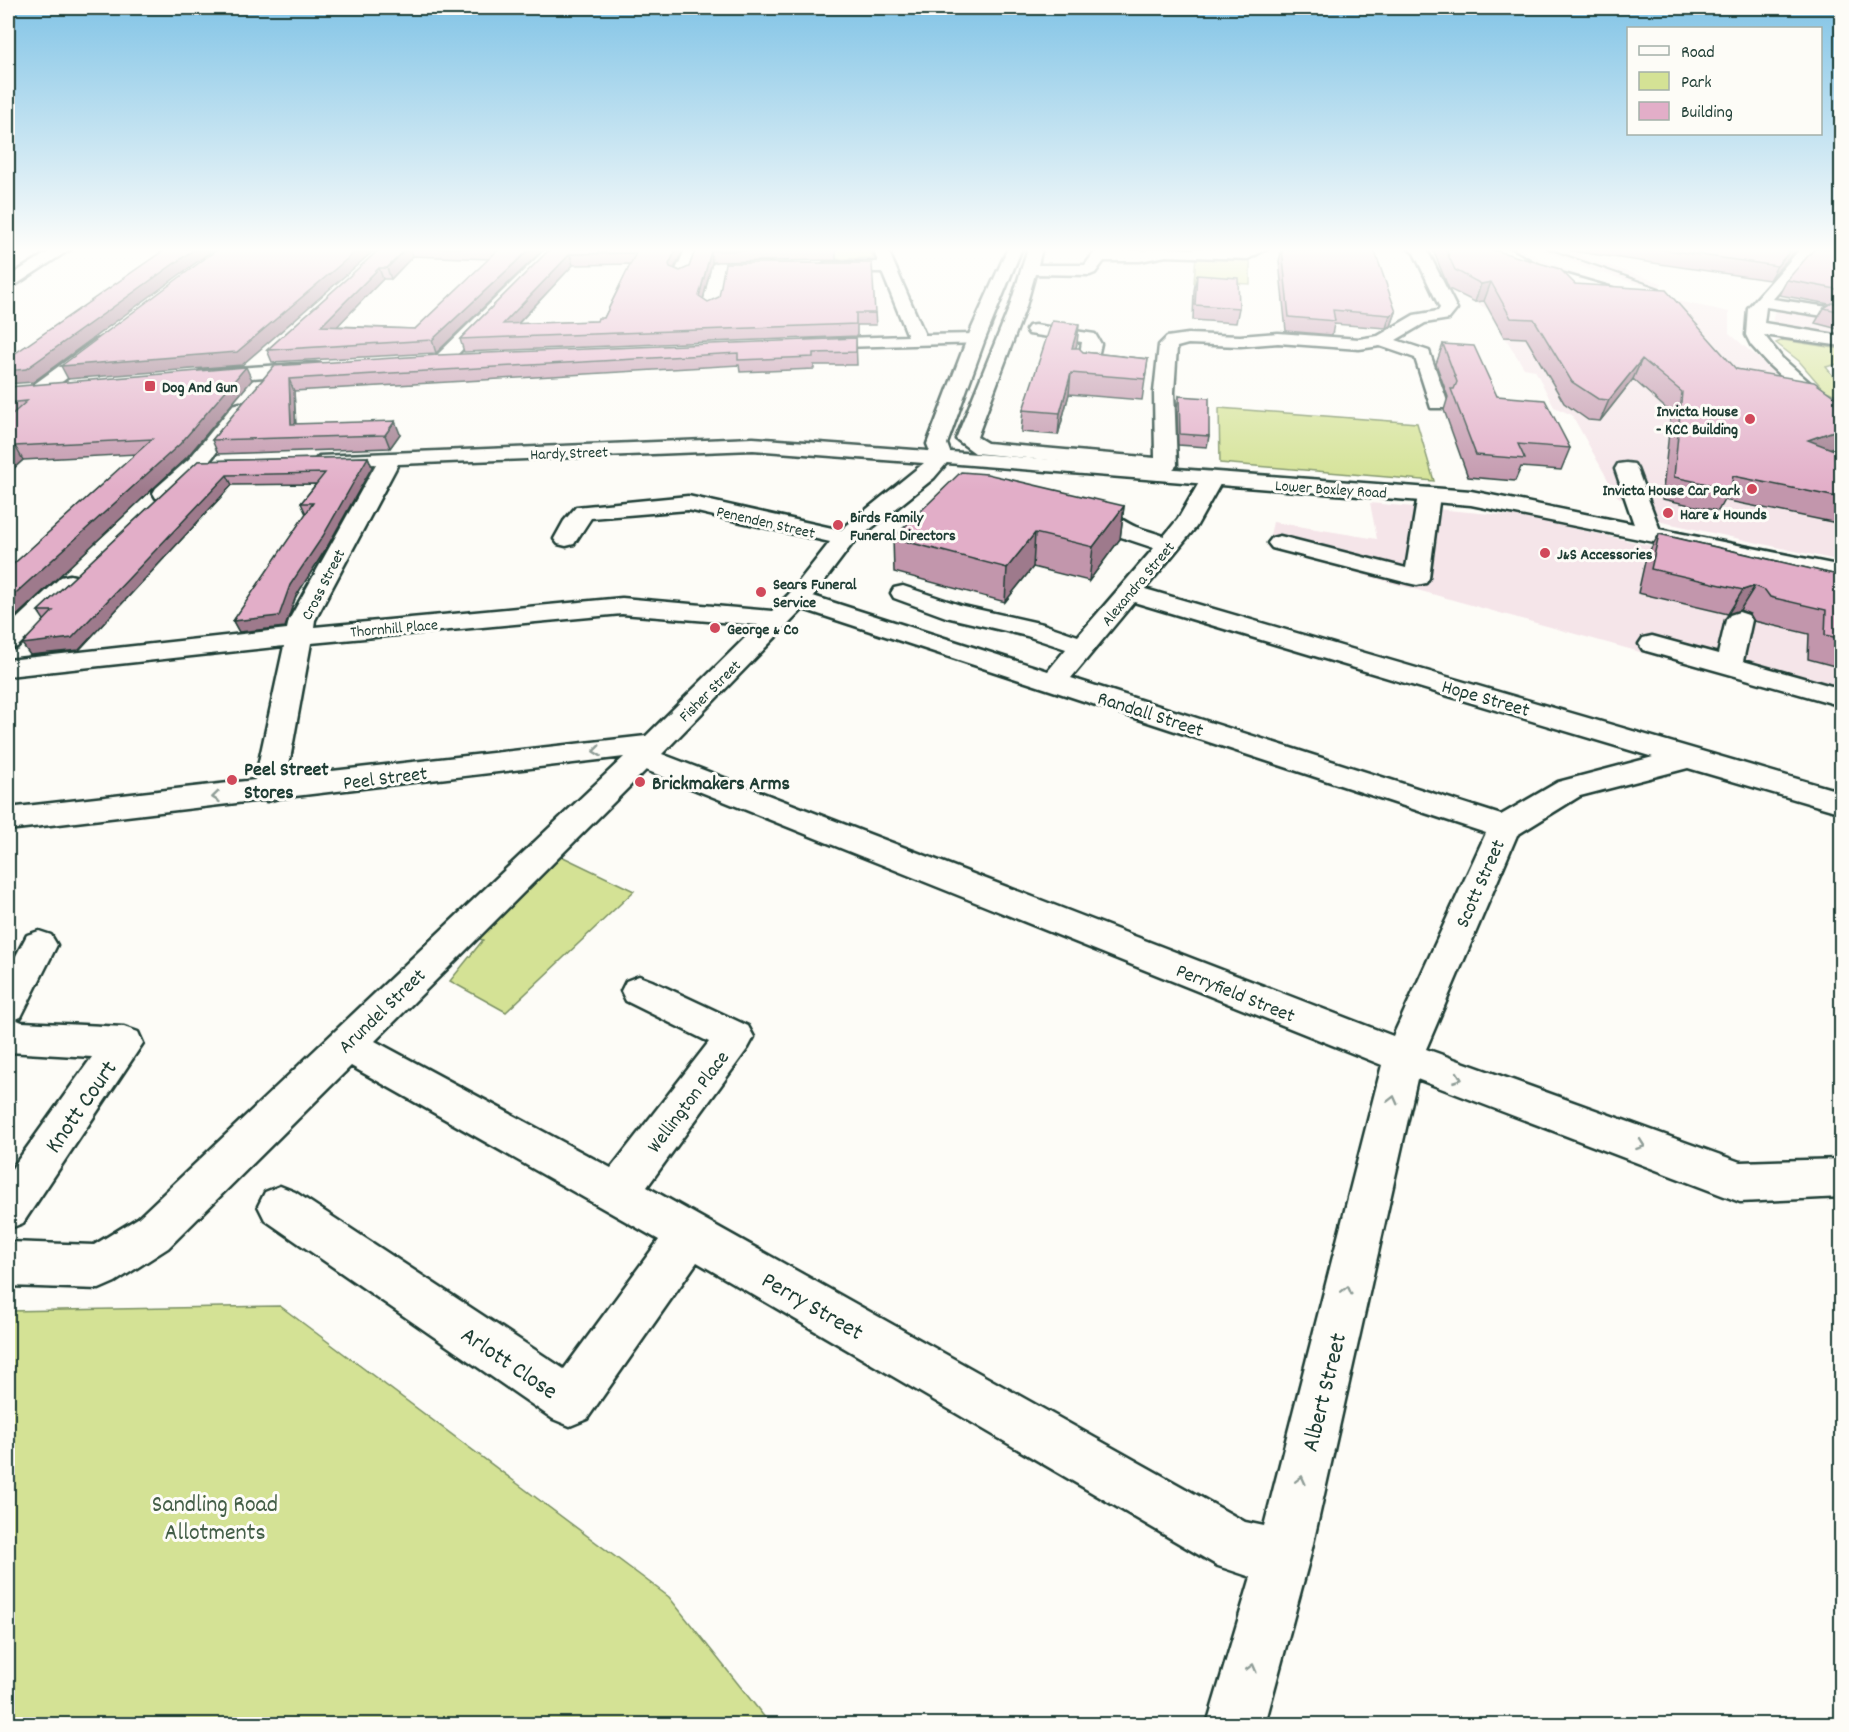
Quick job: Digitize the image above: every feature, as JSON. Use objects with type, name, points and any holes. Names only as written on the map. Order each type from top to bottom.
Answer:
[{"type":"street","points":[[442,360],[473,329]]},
{"type":"street","points":[[913,329],[918,340]]},
{"type":"street","points":[[941,458],[937,444],[980,329]]},
{"type":"street","points":[[1009,329],[966,434],[966,439],[972,445],[982,449],[1166,465],[1165,374],[1167,345],[1173,340],[1240,341],[1278,338],[1359,344],[1383,340],[1403,329]]},
{"type":"street","points":[[1754,329],[1757,341],[1776,362],[1842,422]]},
{"type":"street","points":[[1765,329],[1842,341]]},
{"type":"street","points":[[1035,330],[1089,338],[1092,344],[1087,366],[1165,374]]},
{"type":"street","points":[[40,389],[117,332]]},
{"type":"street","points":[[796,351],[883,341],[976,339]]},
{"type":"street","points":[[1383,340],[1394,347],[1417,351],[1423,355],[1438,404]]},
{"type":"street","points":[[419,361],[466,359]]},
{"type":"street","points":[[191,377],[248,372],[269,363],[327,367]]},
{"type":"street","points":[[152,504],[196,463],[269,363]]},
{"type":"street","points":[[18,391],[75,386]]},
{"type":"street","points":[[1822,404],[1842,407]]},
{"type":"street","name":"Hardy Street","points":[[310,460],[753,444],[941,458]]},
{"type":"street","name":"Cross Street","points":[[267,791],[275,767],[302,620],[390,458]]},
{"type":"street","name":"Lower Boxley Road","points":[[941,458],[1471,498],[1842,573]]},
{"type":"street","name":"Fisher Street","points":[[648,750],[789,609],[844,538],[926,473],[941,458]]},
{"type":"street","points":[[196,463],[219,462]]},
{"type":"street","points":[[1626,469],[1649,533]]},
{"type":"street","name":"Alexandra Street","points":[[1054,681],[1188,522],[1212,479]]},
{"type":"street","points":[[1280,543],[1417,578],[1429,495]]},
{"type":"street","name":"Penenden Street","points":[[566,539],[575,520],[584,512],[688,503],[844,538]]},
{"type":"street","points":[[1066,506],[1096,512],[1126,531],[1169,545]]},
{"type":"street","points":[[10,637],[83,570]]},
{"type":"street","name":"Hope Street","points":[[1129,592],[1842,803]]},
{"type":"street","points":[[903,593],[955,612],[1034,630],[1083,646]]},
{"type":"street","name":"Thornhill Place","points":[[8,668],[298,636],[622,606],[789,609]]},
{"type":"street","name":"Randall Street","points":[[789,609],[1054,681],[1504,828]]},
{"type":"street","points":[[1729,666],[1739,620]]},
{"type":"street","points":[[1652,644],[1842,698]]},
{"type":"street","name":"Peel Street","points":[[8,819],[648,750]]},
{"type":"street","name":"Arundel Street","points":[[8,1264],[99,1267],[153,1233],[648,750]]},
{"type":"street","name":"Perryfield Street","points":[[648,750],[1403,1057],[1740,1182],[1842,1178]]},
{"type":"street","name":"Scott Street","points":[[1403,1057],[1504,828],[1569,789],[1691,757]]},
{"type":"street","points":[[8,1006],[39,945]]},
{"type":"street","name":"Wellington Place","points":[[617,1193],[735,1038],[639,991]]},
{"type":"street","name":"Knott Court","points":[[8,1032],[9,1037],[124,1043],[8,1209]]},
{"type":"street","name":"Perry Street","points":[[345,1044],[617,1193],[1237,1547],[1282,1557]]},
{"type":"street","name":"Albert Street","points":[[1236,1725],[1282,1557],[1403,1057]]},
{"type":"street","name":"Arlott Close","points":[[280,1206],[570,1402],[690,1235]]},
{"type":"shaded area","points":[[1500,329],[1729,329],[1729,333],[1834,423],[1841,433],[1841,561],[1662,522],[1617,496],[1572,415],[1554,407],[1535,370],[1524,368]]},
{"type":"shaded area","points":[[1771,329],[1841,329],[1841,363],[1825,367],[1770,336]]},
{"type":"shaded area","points":[[1370,503],[1524,517],[1841,589],[1841,708],[1267,548],[1273,522],[1377,539]]},
{"type":"green space","points":[[1783,340],[1841,349],[1841,363],[1826,367],[1841,386],[1841,397],[1824,390],[1799,361],[1776,343]]},
{"type":"green space","points":[[1219,408],[1417,423],[1434,481],[1220,463]]},
{"type":"green space","points":[[555,853],[634,891],[506,1012],[450,981],[483,940],[474,937]]},
{"type":"green space","name":"Sandling Road Allotments","points":[[280,1306],[669,1597],[770,1724],[8,1724],[8,1311]]},
{"type":"building","points":[[50,329],[82,329],[26,369],[8,371],[8,354],[14,354]]},
{"type":"building","points":[[111,329],[264,329],[237,352],[61,366]]},
{"type":"building","points":[[291,329],[444,329],[432,340],[267,350]]},
{"type":"building","points":[[470,329],[729,329],[460,339]]},
{"type":"building","points":[[1049,329],[1078,329],[1072,348],[1079,348],[1083,352],[1148,359],[1145,379],[1071,373],[1060,413],[1023,410]]},
{"type":"building","points":[[1540,329],[1700,329],[1736,369],[1814,382],[1842,402],[1842,428],[1808,440],[1842,453],[1842,498],[1733,476],[1731,489],[1674,477],[1682,392],[1642,359],[1609,400],[1598,399],[1572,382]]},
{"type":"building","points":[[856,338],[856,352],[813,353],[813,357],[738,360],[738,353],[289,379],[291,424],[395,421],[385,435],[212,440],[274,366],[438,355]]},
{"type":"building","points":[[1443,344],[1474,346],[1497,396],[1545,400],[1570,448],[1518,444],[1525,459],[1476,455],[1451,389],[1454,389],[1457,382]]},
{"type":"building","points":[[246,367],[180,444],[8,600],[8,569],[152,439],[15,446],[8,453],[8,418],[27,401],[8,403],[8,387]]},
{"type":"building","points":[[1179,396],[1209,398],[1209,436],[1180,434]]},
{"type":"building","points":[[368,457],[323,536],[290,585],[279,616],[233,621],[313,503],[301,503],[325,473],[227,475],[72,638],[22,644],[53,611],[38,611],[198,461]]},
{"type":"building","points":[[961,472],[987,474],[1124,506],[1093,547],[1035,533],[1007,568],[893,538]]},
{"type":"building","points":[[1659,534],[1842,576],[1842,639],[1825,635],[1826,610],[1770,597],[1765,590],[1755,586],[1743,590],[1651,569]]},
{"type":"place","name":"Dog And Gun","points":[[150,386]]},
{"type":"place","name":"Invicta House - KCC Building","points":[[1750,419]]},
{"type":"place","name":"Invicta House Car Park","points":[[1752,489]]},
{"type":"place","name":"Hare & Hounds","points":[[1668,513]]},
{"type":"place","name":"Birds Family Funeral Directors","points":[[838,525]]},
{"type":"place","name":"J&S Accessories","points":[[1545,553]]},
{"type":"place","name":"Sears Funeral Service","points":[[761,592]]},
{"type":"place","name":"George & Co","points":[[715,628]]},
{"type":"place","name":"Peel Street Stores","points":[[232,780]]},
{"type":"place","name":"Brickmakers Arms","points":[[640,782]]}]
